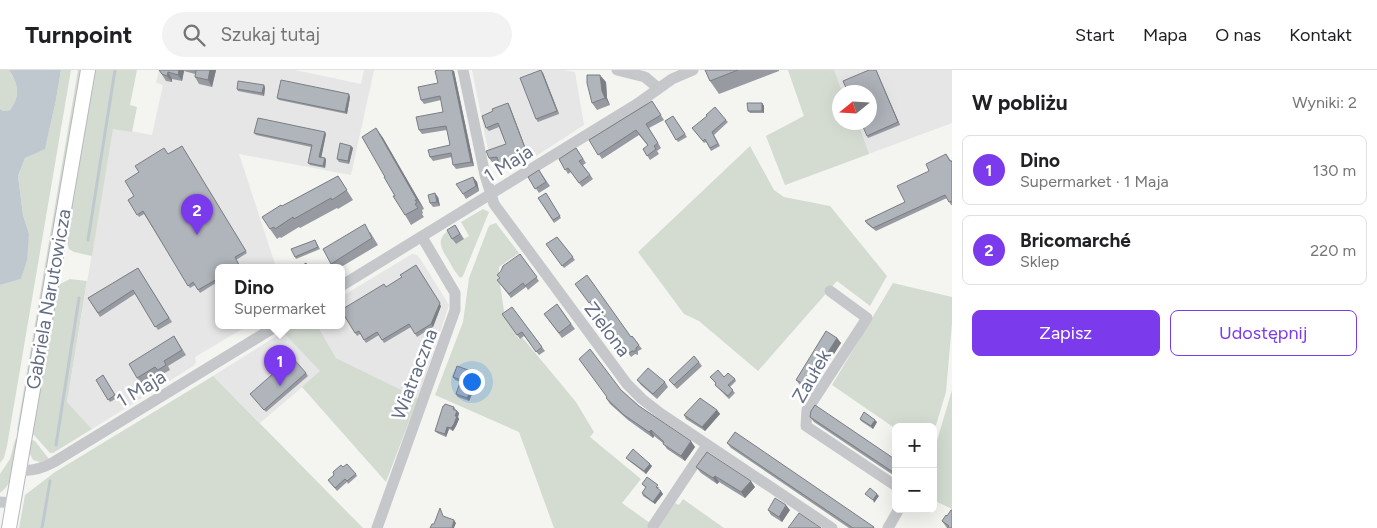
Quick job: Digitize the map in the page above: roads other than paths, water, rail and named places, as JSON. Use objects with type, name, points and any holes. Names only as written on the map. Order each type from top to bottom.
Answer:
[{"type":"main road","name":"Gabriela Narutowicza","points":[[9,528],[7,502],[19,470],[88,70]]},
{"type":"street","name":"Zielona","points":[[463,70],[490,195],[498,211],[627,384],[650,406],[832,528]]},
{"type":"street","points":[[617,70],[645,77],[658,88]]},
{"type":"street","name":"1 Maja","points":[[345,284],[637,104],[672,79],[693,70]]},
{"type":"street","name":"Wiatraczna","points":[[377,528],[455,310],[455,293],[422,237]]},
{"type":"street","name":"Zaułek","points":[[830,291],[867,318],[807,410],[806,426],[892,483]]},
{"type":"street","name":"1 Maja","points":[[19,470],[44,467],[54,462],[271,329]]},
{"type":"street","points":[[653,526],[707,444]]},
{"type":"street","points":[[888,528],[897,513]]},
{"type":"waterway","points":[[88,240],[115,70]]},
{"type":"waterway","points":[[56,445],[79,298]]},
{"type":"waterway","points":[[42,528],[50,481]]},
{"type":"place","name":"Bricomarché","points":[[197,235]]},
{"type":"place","name":"Dino","points":[[280,386]]}]
